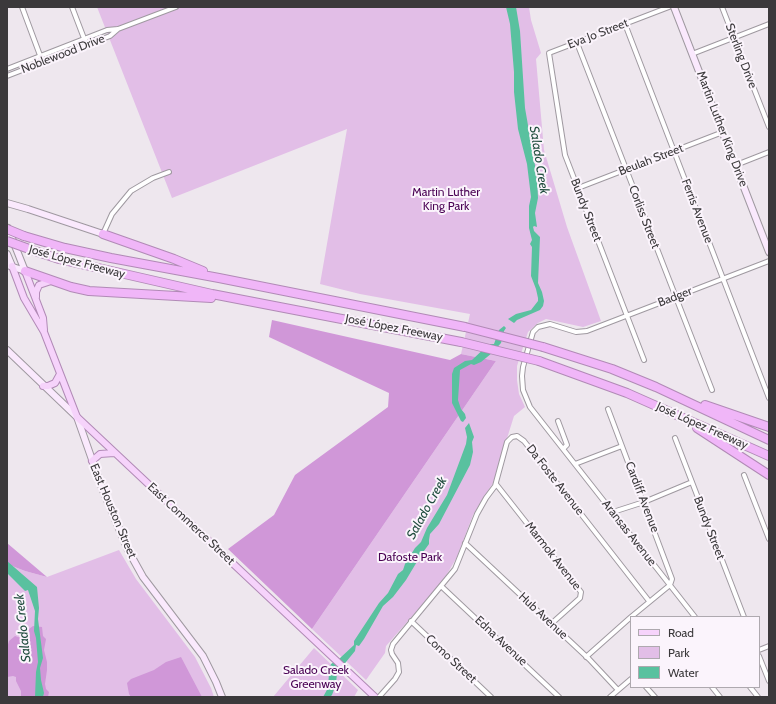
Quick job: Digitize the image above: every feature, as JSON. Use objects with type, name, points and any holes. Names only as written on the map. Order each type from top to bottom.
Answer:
[{"type":"highway","name":"José López Freeway","points":[[7,228],[24,236],[65,248],[466,327],[543,347],[612,369],[656,387],[769,440]]},
{"type":"highway","points":[[103,234],[174,259],[219,278]]},
{"type":"highway","name":"José López Freeway","points":[[7,241],[59,259],[169,285],[461,342],[539,361],[627,393],[769,456]]},
{"type":"highway","points":[[25,271],[71,288],[89,291],[241,300]]},
{"type":"highway","points":[[656,387],[769,427]]},
{"type":"highway","points":[[679,416],[769,475]]},
{"type":"main road","name":"Martin Luther King Drive","points":[[674,7],[769,252]]},
{"type":"main road","points":[[7,204],[28,209],[103,234]]},
{"type":"main road","name":"East Houston Street","points":[[7,228],[36,298],[43,318],[44,332]]},
{"type":"main road","name":"East Houston Street","points":[[7,254],[9,265],[24,298],[44,332],[92,461],[128,550],[143,577],[203,656],[222,697]]},
{"type":"main road","points":[[9,265],[25,271]]},
{"type":"main road","points":[[36,298],[36,292],[39,285],[51,281]]},
{"type":"main road","name":"East Commerce Street","points":[[7,350],[114,453],[375,697]]},
{"type":"main road","points":[[43,386],[48,386],[56,382],[60,374]]},
{"type":"main road","points":[[92,461],[100,454],[114,453]]},
{"type":"street","points":[[22,7],[43,62]]},
{"type":"street","points":[[72,7],[86,45]]},
{"type":"street","name":"Noblewood Drive","points":[[7,69],[107,30],[118,29],[176,7]]},
{"type":"street","name":"Eva Jo Street","points":[[549,53],[669,7]]},
{"type":"street","name":"Sterling Drive","points":[[722,7],[769,127]]},
{"type":"street","name":"Ferris Avenue","points":[[625,24],[723,279],[768,390],[769,398]]},
{"type":"street","points":[[692,54],[769,24]]},
{"type":"street","name":"Noblewood Drive","points":[[7,76],[110,36],[118,29]]},
{"type":"street","name":"Corliss Street","points":[[577,43],[712,390]]},
{"type":"street","name":"Bundy Street","points":[[549,53],[564,150],[644,360]]},
{"type":"street","name":"Beulah Street","points":[[578,188],[723,132]]},
{"type":"street","points":[[736,165],[769,152]]},
{"type":"street","points":[[103,234],[112,214],[131,191],[153,178],[169,172]]},
{"type":"street","name":"Badger","points":[[581,332],[591,330],[769,261]]},
{"type":"street","name":"Aransas Avenue","points":[[581,332],[550,324],[538,327],[533,332],[522,371],[522,386],[526,399],[533,411],[694,616]]},
{"type":"street","name":"Cardiff Avenue","points":[[608,409],[672,579],[670,585]]},
{"type":"street","points":[[558,421],[567,445],[563,449]]},
{"type":"street","name":"Da Foste Avenue","points":[[379,697],[395,679],[399,672],[398,663],[392,654],[392,647],[395,640],[454,569],[480,508],[496,484],[507,442],[512,437],[519,437],[524,441],[649,601]]},
{"type":"street","name":"Bundy Street","points":[[675,438],[744,616]]},
{"type":"street","points":[[575,464],[622,446]]},
{"type":"street","points":[[744,475],[769,539]]},
{"type":"street","points":[[613,512],[644,502],[692,482]]},
{"type":"street","name":"Marmok Avenue","points":[[496,484],[581,592],[580,598],[551,624]]},
{"type":"street","name":"Hub Avenue","points":[[465,543],[586,656],[618,690]]},
{"type":"street","points":[[632,616],[670,585]]},
{"type":"street","name":"Edna Avenue","points":[[441,586],[559,697]]},
{"type":"street","points":[[586,656],[630,618]]},
{"type":"street","name":"Como Street","points":[[411,621],[491,697]]},
{"type":"street","points":[[760,658],[769,681]]},
{"type":"street","points":[[610,697],[630,680]]},
{"type":"street","points":[[647,688],[655,697]]},
{"type":"street","points":[[713,688],[720,697]]},
{"type":"street","points":[[751,688],[758,697]]},
{"type":"green space","name":"Martin Luther King Park","points":[[97,7],[529,7],[531,20],[541,53],[536,59],[544,150],[567,227],[601,321],[583,327],[546,319],[538,323],[528,332],[517,366],[519,394],[525,407],[514,416],[493,483],[473,515],[457,557],[443,581],[386,646],[385,653],[366,680],[312,629],[496,361],[461,354],[470,314],[360,294],[320,284],[347,129],[172,198]]},
{"type":"green space","points":[[119,550],[136,579],[195,657],[214,697],[7,697],[7,564],[47,577]]},
{"type":"green space","name":"Salado Creek Greenway","points":[[314,648],[358,690],[354,697],[273,697]]},
{"type":"shaded area","points":[[272,320],[450,360],[461,354],[496,361],[312,629],[228,549],[274,515],[295,475],[388,407],[389,393],[269,337]]},
{"type":"shaded area","points":[[7,543],[47,577],[7,564]]},
{"type":"shaded area","points":[[33,626],[42,627],[43,636],[46,639],[44,650],[47,662],[45,684],[46,689],[49,692],[48,697],[21,697],[21,691],[16,681],[16,677],[7,677],[7,648],[9,641],[15,636],[21,638],[22,634]]},
{"type":"shaded area","points":[[181,657],[202,697],[131,697],[127,683],[131,679],[154,670],[166,662]]},
{"type":"water","points":[[506,7],[516,7],[520,31],[525,108],[537,177],[538,198],[535,213],[537,227],[533,227],[534,231],[540,237],[538,283],[544,301],[540,310],[517,320],[514,323],[508,319],[516,314],[531,310],[538,301],[538,298],[531,276],[532,247],[530,244],[532,240],[529,228],[529,206],[531,197],[527,164],[518,129],[510,24]]},
{"type":"water","points":[[504,326],[506,328],[501,343],[492,353],[481,362],[474,365],[471,364],[460,370],[458,400],[466,418],[463,422],[461,421],[452,403],[452,374],[454,368],[465,361],[472,360],[489,344],[494,344],[499,330]]},
{"type":"water","points":[[469,423],[474,437],[472,442],[473,452],[470,465],[439,524],[430,534],[429,544],[406,580],[393,597],[383,606],[364,639],[359,646],[356,645],[355,651],[337,673],[336,684],[332,695],[330,697],[323,697],[328,688],[331,664],[339,659],[354,645],[354,641],[379,603],[388,593],[398,574],[403,570],[415,548],[421,542],[427,528],[447,495],[466,444],[467,437],[465,428]]},
{"type":"water","points":[[7,561],[37,587],[39,608],[38,619],[43,658],[40,668],[44,693],[43,697],[35,697],[38,662],[34,631],[35,611],[28,590],[25,591],[7,573]]},
{"type":"water label","name":"Salado Creek","points":[[539,160]]},
{"type":"water label","name":"Salado Creek","points":[[427,508]]},
{"type":"water label","name":"Salado Creek","points":[[23,628]]},
{"type":"park label","name":"Dafoste Park","points":[[410,557]]}]
